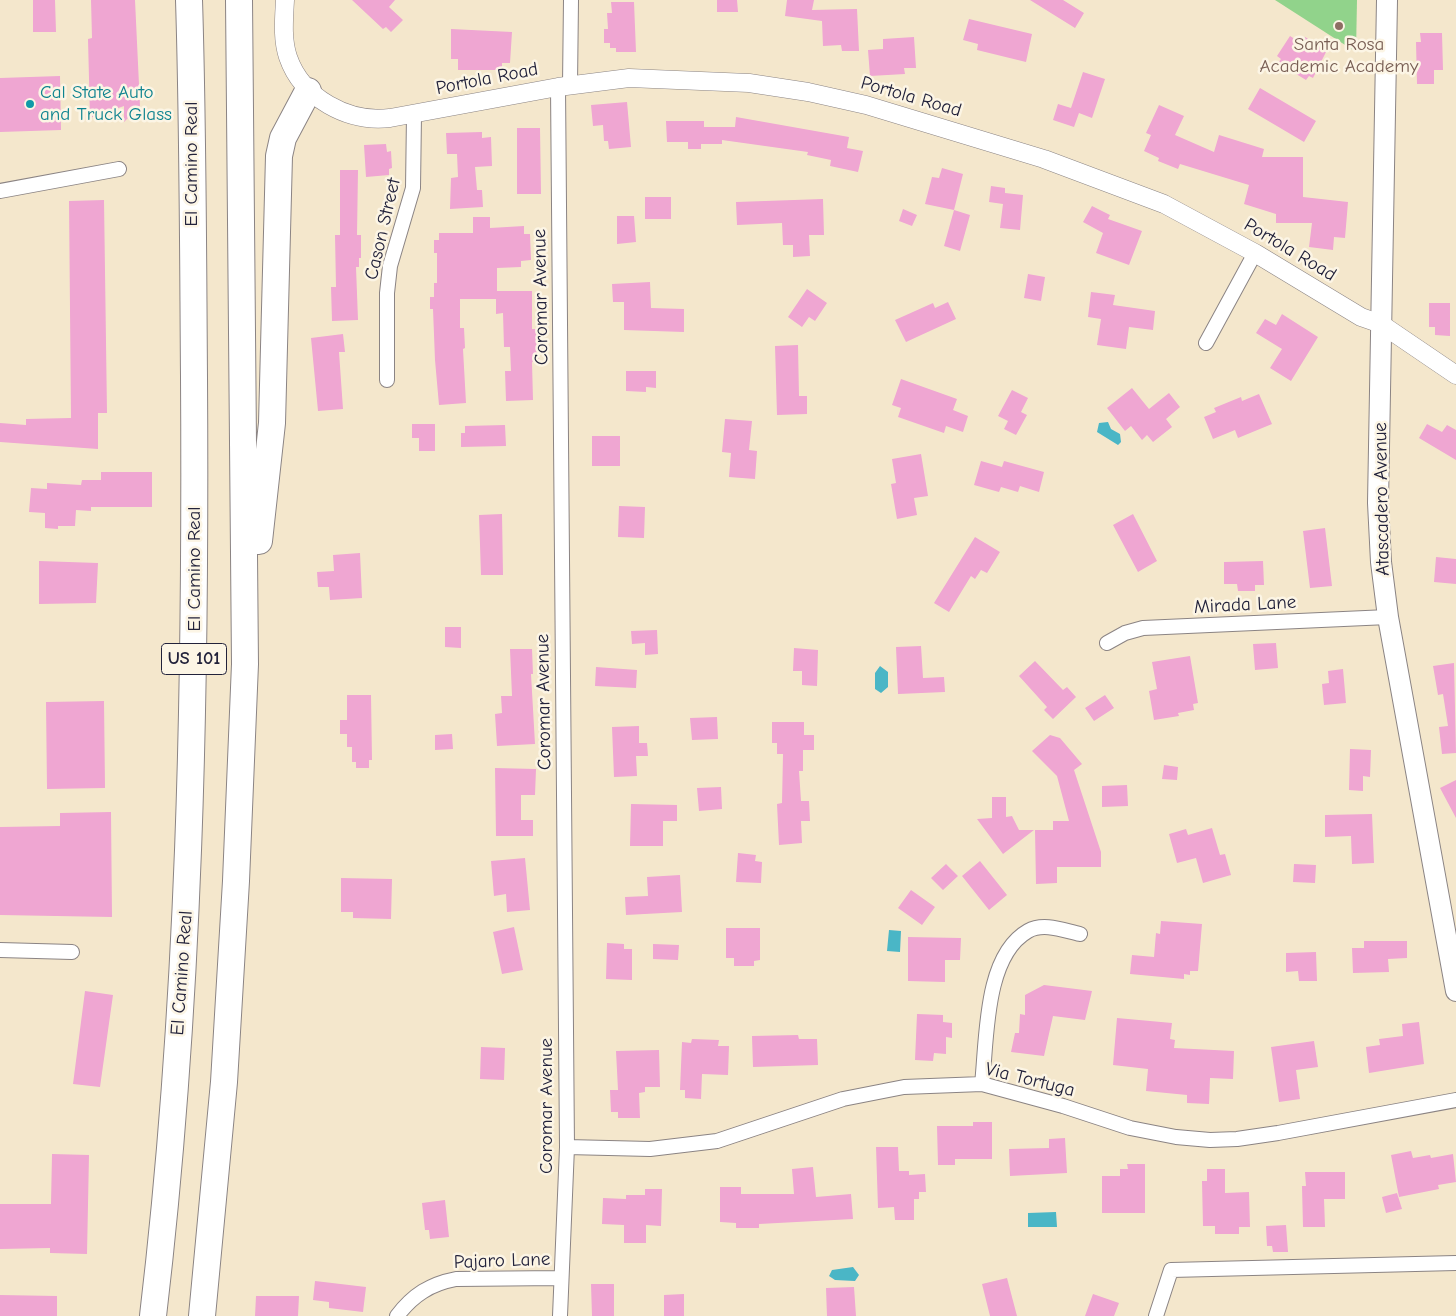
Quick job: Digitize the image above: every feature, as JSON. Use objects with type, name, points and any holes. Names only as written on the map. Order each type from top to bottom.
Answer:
[{"type":"highway","name":"El Camino Real","points":[[153,1316],[167,1173],[183,966],[194,692],[195,558],[189,0]]},
{"type":"highway","name":"US 101","points":[[202,1316],[224,1072],[237,871],[245,664],[239,0]]},
{"type":"highway","points":[[245,664],[272,423],[279,156],[283,138],[308,91]]},
{"type":"main road","name":"Atascadero Avenue","points":[[1387,0],[1378,503],[1388,617],[1456,991]]},
{"type":"street","points":[[285,0],[284,36],[288,58],[308,91]]},
{"type":"street","name":"Coromar Avenue","points":[[560,1316],[560,1278],[567,1147],[564,86],[571,0]]},
{"type":"street","name":"Portola Road","points":[[308,91],[340,112],[382,119],[414,115],[564,86],[629,78],[700,79],[749,83],[808,92],[866,105],[1044,159],[1164,204],[1256,253],[1361,317],[1381,324],[1456,375]]},
{"type":"street","name":"Cason Street","points":[[387,380],[387,294],[390,266],[413,188],[414,115]]},
{"type":"street","points":[[0,191],[119,169]]},
{"type":"street","points":[[1206,343],[1256,253]]},
{"type":"street","name":"Mirada Lane","points":[[1107,643],[1125,633],[1143,628],[1388,617]]},
{"type":"street","points":[[982,1084],[995,977],[1013,944],[1029,930],[1050,927],[1080,934]]},
{"type":"street","points":[[0,950],[72,952]]},
{"type":"street","name":"Via Tortuga","points":[[567,1147],[650,1149],[717,1141],[843,1099],[904,1087],[982,1084],[1063,1106],[1130,1128],[1176,1137],[1210,1140],[1237,1139],[1278,1133],[1456,1100]]},
{"type":"street","points":[[1156,1316],[1171,1270],[1456,1263]]},
{"type":"street","name":"Pajaro Lane","points":[[397,1316],[408,1302],[418,1294],[442,1282],[456,1279],[560,1278]]},
{"type":"green space","name":"Santa Rosa Academic Academy","points":[[1275,0],[1357,0],[1356,52]]},
{"type":"water","points":[[1108,422],[1111,429],[1120,434],[1121,442],[1118,445],[1097,432],[1099,423]]},
{"type":"water","points":[[880,666],[888,672],[888,687],[881,693],[875,689],[875,673]]},
{"type":"water","points":[[889,930],[901,931],[900,952],[887,951]]},
{"type":"water","points":[[1056,1212],[1057,1227],[1028,1227],[1028,1213]]},
{"type":"water","points":[[853,1267],[859,1275],[855,1281],[835,1280],[829,1276],[832,1270]]},
{"type":"building","points":[[33,0],[55,0],[56,32],[33,32]]},
{"type":"building","points":[[91,0],[135,0],[140,106],[124,122],[124,106],[90,118],[88,39],[92,38]]},
{"type":"building","points":[[352,0],[395,0],[389,7],[403,20],[391,32],[386,27],[383,29]]},
{"type":"building","points":[[717,0],[737,0],[738,12],[717,12]]},
{"type":"building","points":[[787,0],[814,0],[812,10],[857,9],[859,51],[842,51],[841,45],[823,46],[822,21],[785,16]]},
{"type":"building","points":[[1030,0],[1063,0],[1084,13],[1075,28]]},
{"type":"building","points":[[611,2],[634,2],[636,52],[616,52],[616,48],[610,48],[610,43],[604,43],[604,29],[608,29],[607,13],[612,13]]},
{"type":"building","points":[[969,19],[1032,34],[1026,62],[977,50],[978,44],[963,40]]},
{"type":"building","points":[[451,29],[512,32],[510,63],[502,63],[502,70],[458,70],[458,59],[451,59]]},
{"type":"building","points":[[1420,33],[1442,33],[1443,70],[1434,70],[1434,84],[1417,84],[1416,42],[1421,42]]},
{"type":"building","points":[[1290,36],[1301,43],[1305,37],[1327,50],[1313,78],[1309,76],[1306,80],[1278,63],[1281,59],[1277,56]]},
{"type":"building","points":[[914,37],[916,68],[904,68],[905,74],[870,76],[868,50],[883,49],[883,39]]},
{"type":"building","points":[[1083,72],[1105,79],[1092,118],[1079,113],[1074,127],[1053,120],[1058,104],[1071,108]]},
{"type":"building","name":"Cal State Auto and Truck Glass","points":[[60,76],[61,130],[0,132],[0,78]]},
{"type":"building","points":[[1260,88],[1316,121],[1304,142],[1248,109]]},
{"type":"building","points":[[627,102],[631,147],[609,149],[608,141],[604,141],[603,125],[593,126],[591,105]]},
{"type":"building","points":[[1159,105],[1184,116],[1175,135],[1214,152],[1219,135],[1264,149],[1262,157],[1303,157],[1303,197],[1348,202],[1345,238],[1334,237],[1333,250],[1309,247],[1312,223],[1276,223],[1276,214],[1244,204],[1249,185],[1180,164],[1178,169],[1158,161],[1159,158],[1144,151],[1151,135],[1146,133]]},
{"type":"building","points":[[736,117],[849,137],[847,148],[863,151],[858,172],[830,166],[831,160],[807,155],[808,152],[722,140],[722,144],[701,144],[701,149],[688,149],[688,142],[667,142],[666,121],[704,121],[704,127],[735,127]]},
{"type":"building","points":[[517,128],[540,128],[541,194],[517,194]]},
{"type":"building","points":[[482,132],[482,138],[491,137],[492,166],[475,167],[477,190],[482,190],[483,207],[450,209],[451,178],[458,177],[457,154],[447,154],[446,133]]},
{"type":"building","points":[[386,144],[387,152],[391,151],[392,168],[389,169],[389,175],[366,177],[364,145]]},
{"type":"building","points":[[942,168],[963,174],[954,210],[925,204],[932,177],[939,178]]},
{"type":"building","points":[[340,170],[358,170],[357,235],[361,235],[361,258],[359,258],[359,267],[356,267],[358,320],[332,321],[331,287],[336,287],[335,235],[340,235]]},
{"type":"building","points":[[991,186],[1005,188],[1005,193],[1023,195],[1020,230],[1000,228],[1003,204],[989,202]]},
{"type":"building","points":[[645,197],[671,197],[671,219],[645,219]]},
{"type":"building","points":[[823,199],[824,235],[809,235],[810,256],[793,257],[793,245],[783,245],[782,223],[737,225],[736,202]]},
{"type":"building","points":[[104,200],[107,413],[98,413],[98,449],[0,442],[0,423],[26,425],[26,419],[71,418],[69,201]]},
{"type":"building","points":[[1092,206],[1110,215],[1108,219],[1142,231],[1129,265],[1096,253],[1103,233],[1083,222]]},
{"type":"building","points":[[903,209],[917,215],[912,226],[899,221]]},
{"type":"building","points":[[954,210],[970,215],[960,251],[944,246]]},
{"type":"building","points":[[617,216],[634,216],[636,242],[617,244]]},
{"type":"building","points":[[473,217],[490,217],[490,228],[524,226],[524,234],[530,234],[531,260],[521,261],[521,267],[497,268],[497,291],[532,291],[532,329],[537,329],[539,362],[532,362],[533,400],[506,401],[505,371],[511,371],[510,347],[504,347],[503,313],[496,314],[496,299],[460,299],[460,328],[464,328],[465,348],[463,349],[466,403],[439,405],[433,309],[430,309],[430,297],[434,297],[434,283],[437,283],[437,253],[434,253],[434,240],[439,240],[439,233],[473,233]]},
{"type":"building","points":[[1028,274],[1045,277],[1041,301],[1024,298]]},
{"type":"building","points":[[650,282],[651,308],[684,309],[684,332],[624,330],[624,302],[613,302],[612,284]]},
{"type":"building","points":[[807,289],[827,303],[815,321],[809,317],[802,327],[788,317]]},
{"type":"building","points":[[1091,292],[1115,295],[1113,305],[1155,311],[1153,330],[1129,327],[1126,349],[1097,345],[1101,319],[1088,317]]},
{"type":"building","points":[[948,302],[956,319],[906,342],[895,320],[933,303],[935,308]]},
{"type":"building","points":[[1429,303],[1450,303],[1450,336],[1435,335],[1435,327],[1429,327]]},
{"type":"building","points":[[1282,314],[1318,337],[1291,381],[1270,368],[1282,349],[1256,333],[1265,319],[1276,325]]},
{"type":"building","points":[[343,334],[345,352],[339,352],[343,409],[318,411],[311,338]]},
{"type":"building","points":[[798,345],[799,396],[807,396],[807,414],[777,415],[775,346]]},
{"type":"building","points":[[626,371],[656,371],[656,388],[646,387],[646,392],[626,391]]},
{"type":"building","points":[[901,379],[957,399],[953,410],[968,416],[963,432],[946,426],[944,433],[898,417],[901,408],[892,405]]},
{"type":"building","points":[[1132,388],[1149,409],[1169,393],[1180,407],[1166,419],[1172,427],[1153,442],[1147,435],[1142,440],[1131,426],[1125,431],[1107,408]]},
{"type":"building","points":[[1012,390],[1028,398],[1021,412],[1027,415],[1016,435],[1004,429],[1008,421],[998,416]]},
{"type":"building","points":[[1259,394],[1272,424],[1238,438],[1235,430],[1213,439],[1204,417],[1216,412],[1214,408],[1241,397],[1242,401]]},
{"type":"building","points":[[725,419],[752,421],[749,450],[757,451],[755,479],[729,477],[731,453],[722,452]]},
{"type":"building","points":[[412,424],[435,424],[435,451],[419,451],[419,438],[412,438]]},
{"type":"building","points":[[1427,424],[1442,432],[1447,425],[1456,430],[1456,460],[1419,438]]},
{"type":"building","points":[[505,425],[506,446],[461,447],[461,433],[465,433],[465,426]]},
{"type":"building","points":[[592,436],[620,436],[620,466],[592,466]]},
{"type":"building","points":[[921,454],[928,496],[914,498],[917,515],[897,519],[891,484],[896,483],[892,459]]},
{"type":"building","points":[[981,461],[1002,467],[1004,461],[1044,472],[1039,492],[1020,486],[1018,492],[1001,487],[999,492],[974,485]]},
{"type":"building","points":[[101,472],[152,472],[152,507],[91,507],[91,511],[76,510],[75,526],[58,526],[58,529],[45,528],[45,513],[29,512],[31,488],[47,489],[47,483],[81,485],[82,480],[101,480]]},
{"type":"building","points":[[619,506],[645,507],[644,538],[618,537]]},
{"type":"building","points":[[502,514],[503,575],[481,575],[479,515]]},
{"type":"building","points":[[1133,514],[1157,561],[1138,572],[1113,525]]},
{"type":"building","points":[[1325,528],[1332,586],[1310,588],[1303,531]]},
{"type":"building","points":[[975,537],[1000,552],[987,573],[981,570],[975,579],[971,576],[949,612],[934,603]]},
{"type":"building","points":[[360,553],[362,598],[330,600],[329,587],[318,587],[317,572],[334,571],[333,555]]},
{"type":"building","points":[[1436,557],[1456,559],[1456,584],[1434,582]]},
{"type":"building","points":[[39,561],[98,563],[96,603],[39,604]]},
{"type":"building","points":[[1263,561],[1264,585],[1255,585],[1255,591],[1238,591],[1237,584],[1224,584],[1224,562]]},
{"type":"building","points":[[445,627],[461,627],[461,648],[445,647]]},
{"type":"building","points":[[657,630],[658,654],[645,655],[645,643],[632,644],[631,631]]},
{"type":"building","points":[[1276,643],[1278,668],[1255,670],[1253,644]]},
{"type":"building","points":[[921,646],[923,678],[944,677],[945,692],[898,694],[896,647]]},
{"type":"building","points":[[794,648],[818,650],[817,686],[802,685],[802,671],[793,671]]},
{"type":"building","points":[[510,649],[532,649],[533,674],[531,674],[535,744],[497,746],[495,714],[502,713],[501,696],[512,696]]},
{"type":"building","points":[[1190,656],[1198,703],[1193,704],[1194,710],[1178,713],[1179,716],[1154,720],[1149,691],[1157,689],[1152,662]]},
{"type":"building","points":[[1035,661],[1063,690],[1067,687],[1076,697],[1053,719],[1044,710],[1047,707],[1019,676]]},
{"type":"building","points":[[1454,663],[1456,753],[1442,754],[1439,727],[1448,726],[1443,694],[1438,695],[1433,666]]},
{"type":"building","points":[[596,667],[637,670],[636,688],[595,686]]},
{"type":"building","points":[[1343,669],[1346,703],[1324,705],[1322,684],[1329,683],[1328,671]]},
{"type":"building","points":[[347,695],[371,695],[372,760],[369,760],[369,768],[356,768],[356,762],[352,762],[352,747],[347,747],[347,734],[340,734],[340,720],[347,720]]},
{"type":"building","points":[[1105,695],[1114,708],[1094,721],[1085,708]]},
{"type":"building","points":[[104,701],[105,788],[47,789],[46,702]]},
{"type":"building","points":[[717,717],[718,739],[692,740],[690,718]]},
{"type":"building","points":[[772,722],[804,722],[804,735],[814,735],[814,750],[803,750],[803,771],[799,771],[801,801],[809,801],[810,821],[801,821],[802,843],[779,845],[777,804],[782,803],[783,754],[777,754],[777,743],[772,743]]},
{"type":"building","points":[[639,726],[639,743],[647,743],[648,756],[636,756],[637,776],[614,777],[612,727]]},
{"type":"building","points":[[452,734],[453,749],[435,750],[435,735]]},
{"type":"building","points":[[1050,735],[1060,738],[1082,764],[1074,770],[1101,852],[1101,867],[1057,867],[1057,883],[1036,884],[1035,830],[1053,830],[1053,821],[1069,821],[1057,776],[1032,751]]},
{"type":"building","points":[[1350,749],[1371,750],[1370,777],[1363,776],[1363,791],[1349,790]]},
{"type":"building","points":[[1164,765],[1178,767],[1177,780],[1162,779]]},
{"type":"building","points":[[495,768],[536,769],[535,795],[521,795],[521,820],[533,820],[533,836],[496,836]]},
{"type":"building","points":[[1456,780],[1456,818],[1440,788]]},
{"type":"building","points":[[1127,785],[1128,806],[1102,807],[1102,786]]},
{"type":"building","points":[[721,787],[722,809],[699,811],[697,788]]},
{"type":"building","points":[[992,797],[1006,797],[1006,817],[1012,816],[1019,830],[1034,830],[1003,854],[977,819],[992,818]]},
{"type":"building","points":[[631,804],[677,805],[677,821],[663,821],[663,846],[630,846]]},
{"type":"building","points":[[111,812],[112,917],[0,915],[0,827],[60,826],[60,813]]},
{"type":"building","points":[[1372,814],[1374,863],[1352,864],[1351,836],[1325,837],[1325,815]]},
{"type":"building","points":[[1212,828],[1220,855],[1225,854],[1231,875],[1203,883],[1196,858],[1177,863],[1169,834],[1186,829],[1188,835]]},
{"type":"building","points":[[738,853],[756,855],[755,861],[762,862],[761,883],[736,882]]},
{"type":"building","points":[[525,858],[530,910],[507,912],[506,894],[494,896],[491,861]]},
{"type":"building","points":[[980,861],[1007,895],[989,910],[962,876]]},
{"type":"building","points":[[946,864],[958,876],[943,890],[931,878]]},
{"type":"building","points":[[1294,864],[1316,865],[1315,883],[1293,882]]},
{"type":"building","points":[[680,875],[682,912],[626,915],[625,897],[648,896],[647,877]]},
{"type":"building","points":[[341,878],[392,879],[391,919],[353,918],[353,912],[341,912]]},
{"type":"building","points":[[911,890],[935,907],[922,925],[898,908]]},
{"type":"building","points":[[1161,921],[1202,924],[1198,971],[1190,971],[1190,975],[1184,974],[1184,979],[1130,974],[1132,955],[1154,957],[1156,933],[1160,934]]},
{"type":"building","points":[[514,927],[523,970],[502,974],[493,932]]},
{"type":"building","points":[[726,928],[760,928],[760,960],[754,961],[754,966],[734,966],[734,958],[726,958]]},
{"type":"building","points":[[908,937],[961,938],[960,960],[945,960],[945,982],[908,981]]},
{"type":"building","points":[[1364,941],[1407,941],[1407,958],[1388,959],[1389,972],[1353,973],[1352,948],[1364,948]]},
{"type":"building","points":[[607,943],[624,944],[624,949],[632,949],[632,980],[606,979]]},
{"type":"building","points":[[653,944],[679,945],[678,960],[653,959]]},
{"type":"building","points":[[1316,952],[1317,981],[1299,981],[1298,971],[1286,972],[1286,953]]},
{"type":"building","points":[[1044,985],[1092,991],[1085,1020],[1053,1016],[1044,1056],[1011,1052],[1015,1033],[1019,1033],[1020,1014],[1025,1015],[1025,995]]},
{"type":"building","points":[[85,991],[113,995],[100,1087],[73,1084]]},
{"type":"building","points":[[917,1014],[943,1015],[943,1022],[952,1023],[952,1038],[946,1037],[946,1054],[934,1053],[933,1061],[915,1060]]},
{"type":"building","points":[[1117,1018],[1172,1023],[1170,1039],[1175,1040],[1174,1048],[1234,1051],[1233,1079],[1210,1078],[1209,1104],[1187,1103],[1187,1095],[1146,1091],[1148,1069],[1113,1065]]},
{"type":"building","points":[[1419,1022],[1424,1064],[1369,1073],[1366,1047],[1380,1045],[1379,1039],[1403,1036],[1402,1024]]},
{"type":"building","points":[[798,1035],[799,1039],[817,1039],[818,1065],[753,1067],[752,1036]]},
{"type":"building","points":[[692,1039],[719,1040],[718,1046],[729,1046],[728,1075],[702,1074],[701,1099],[685,1098],[685,1090],[680,1090],[682,1042],[691,1043]]},
{"type":"building","points":[[1314,1041],[1318,1067],[1296,1070],[1300,1099],[1279,1102],[1271,1047]]},
{"type":"building","points":[[481,1047],[505,1048],[504,1080],[480,1079]]},
{"type":"building","points":[[659,1050],[660,1087],[645,1087],[645,1092],[639,1093],[640,1118],[618,1118],[618,1112],[611,1112],[610,1090],[618,1090],[616,1051]]},
{"type":"building","points":[[973,1122],[992,1122],[992,1159],[955,1159],[955,1165],[938,1165],[937,1126],[973,1126]]},
{"type":"building","points":[[1065,1138],[1067,1173],[1010,1176],[1009,1149],[1049,1148],[1049,1139]]},
{"type":"building","points":[[876,1147],[898,1147],[899,1171],[909,1171],[909,1175],[925,1174],[926,1192],[919,1192],[919,1199],[914,1199],[914,1220],[895,1220],[894,1207],[878,1208]]},
{"type":"building","points":[[1411,1151],[1413,1158],[1430,1155],[1431,1158],[1453,1154],[1456,1182],[1438,1185],[1439,1189],[1399,1197],[1391,1155]]},
{"type":"building","points":[[52,1154],[89,1155],[87,1254],[50,1253],[50,1248],[0,1249],[0,1204],[51,1204]]},
{"type":"building","points":[[1127,1164],[1145,1164],[1145,1213],[1102,1213],[1102,1176],[1120,1176],[1120,1169],[1128,1169]]},
{"type":"building","points":[[813,1167],[816,1197],[851,1194],[853,1219],[759,1224],[759,1228],[736,1228],[736,1223],[720,1222],[720,1187],[741,1187],[741,1194],[794,1194],[792,1169]]},
{"type":"building","points":[[1207,1169],[1225,1169],[1225,1193],[1249,1192],[1250,1227],[1239,1227],[1239,1234],[1215,1234],[1215,1226],[1203,1226],[1202,1181],[1207,1181]]},
{"type":"building","points":[[1305,1172],[1345,1172],[1345,1199],[1324,1199],[1325,1227],[1303,1227],[1302,1186],[1306,1186]]},
{"type":"building","points":[[645,1189],[662,1189],[661,1226],[646,1225],[646,1243],[624,1243],[624,1225],[602,1224],[603,1198],[626,1199],[626,1195],[645,1195]]},
{"type":"building","points":[[1397,1193],[1402,1209],[1386,1213],[1382,1197]]},
{"type":"building","points":[[445,1200],[449,1237],[430,1239],[429,1230],[425,1230],[422,1203]]},
{"type":"building","points":[[1286,1225],[1288,1252],[1273,1252],[1272,1246],[1267,1246],[1266,1226]]},
{"type":"building","points":[[1007,1278],[1017,1316],[990,1316],[982,1284]]},
{"type":"building","points":[[315,1281],[366,1287],[363,1312],[329,1308],[329,1302],[313,1300]]},
{"type":"building","points":[[591,1284],[614,1284],[614,1316],[592,1316]]},
{"type":"building","points":[[854,1287],[856,1316],[827,1316],[826,1288]]},
{"type":"building","points":[[684,1294],[684,1316],[664,1316],[664,1295]]},
{"type":"building","points":[[1093,1294],[1119,1303],[1114,1316],[1085,1316]]},
{"type":"building","points":[[0,1295],[57,1296],[57,1316],[0,1316]]},
{"type":"building","points":[[256,1296],[299,1296],[298,1316],[255,1316]]},
{"type":"place","name":"Santa Rosa Academic Academy","points":[[1339,26]]},
{"type":"place","name":"Cal State Auto and Truck Glass","points":[[30,104]]}]
